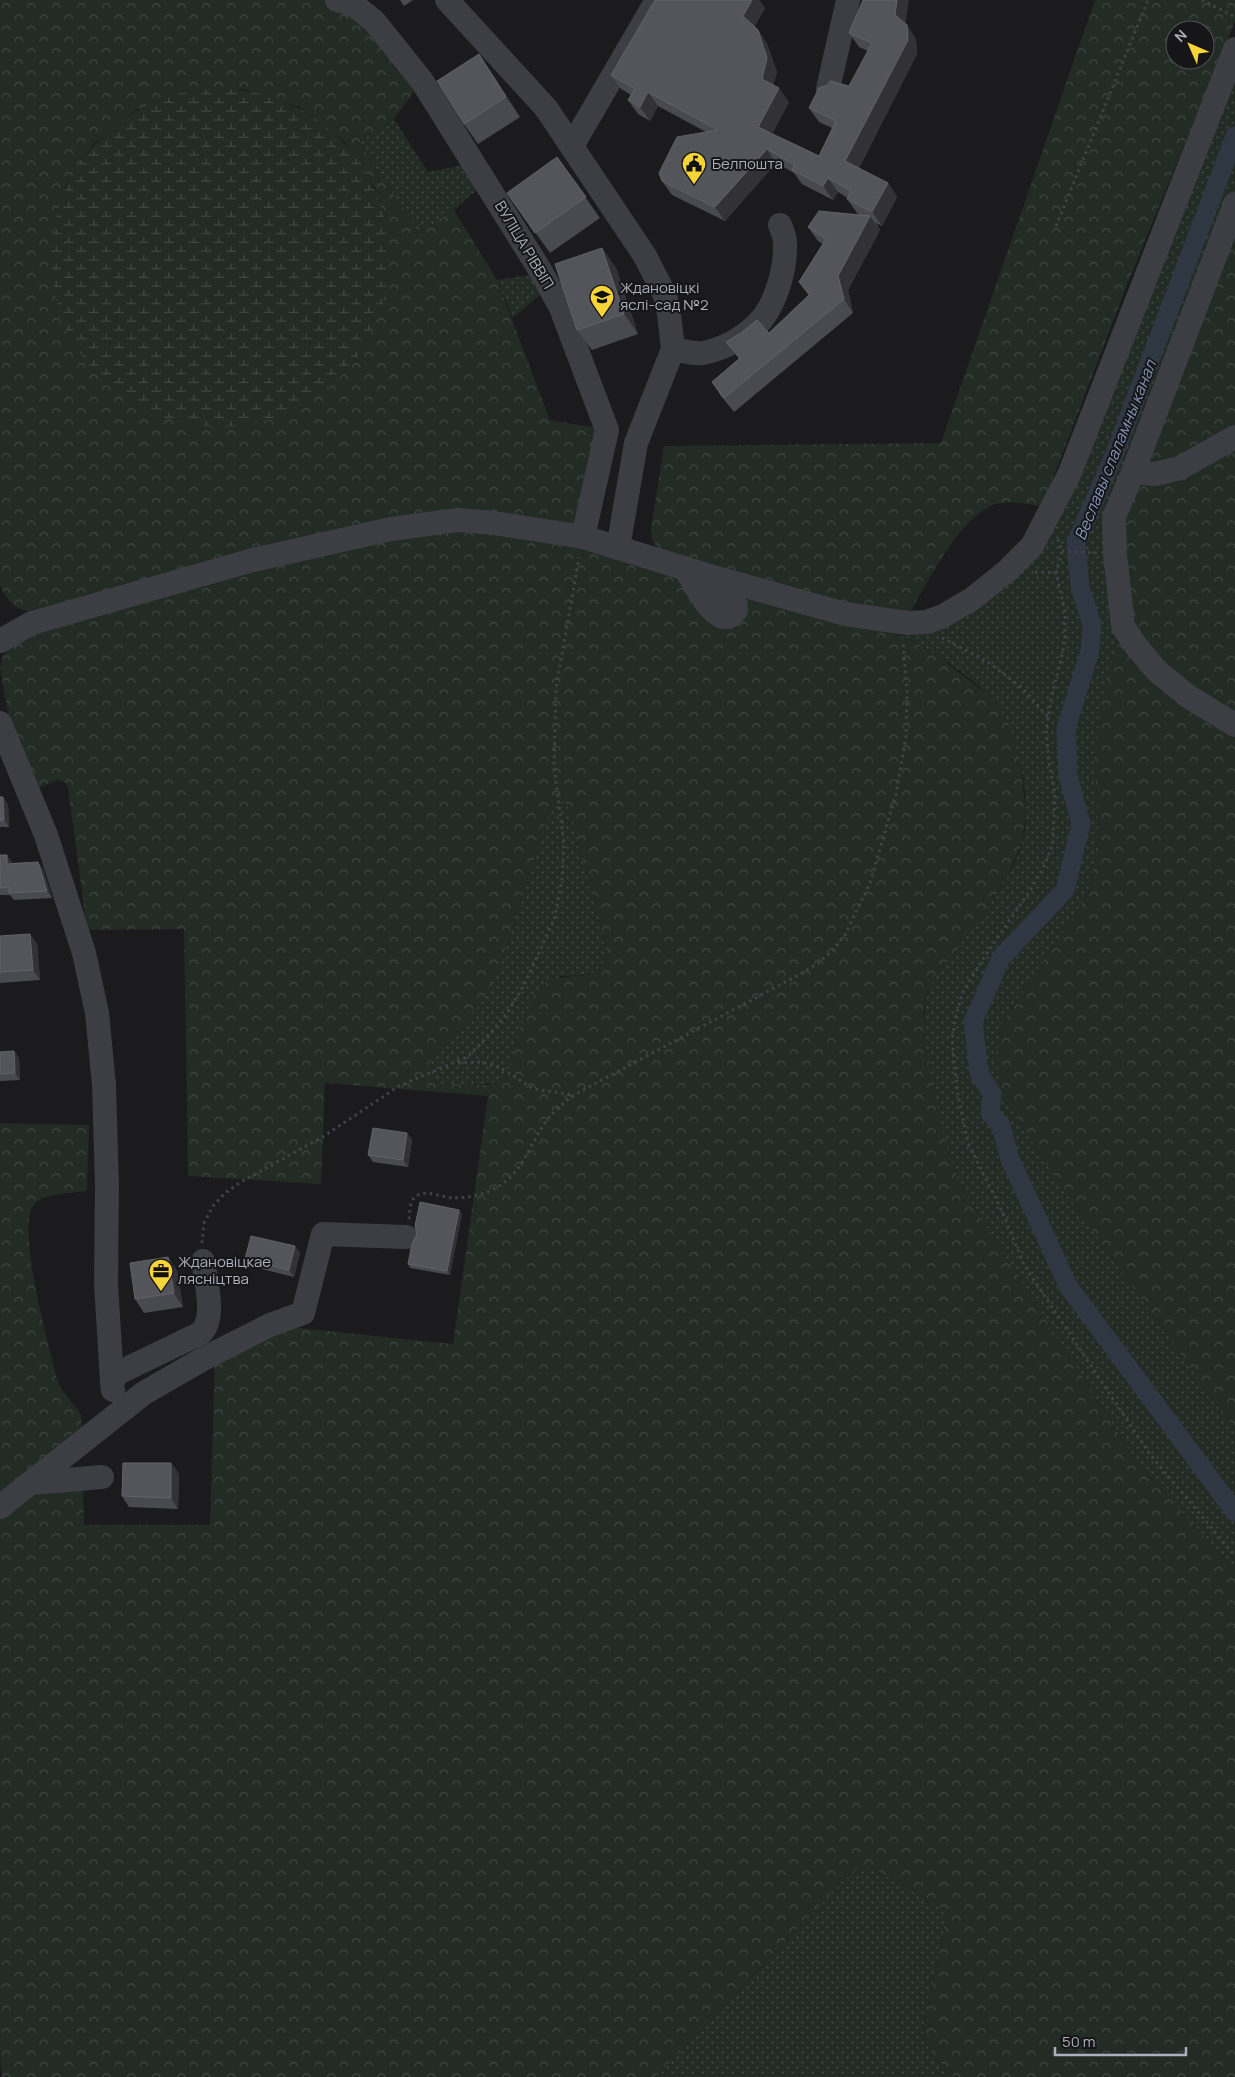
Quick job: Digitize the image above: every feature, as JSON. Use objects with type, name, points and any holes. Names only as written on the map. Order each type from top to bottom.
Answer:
[{"type":"street","name":"ВУЛІЦА РІВВІП","points":[[337,0],[354,6],[374,21],[422,81],[540,270],[561,308],[607,430],[583,537]]},
{"type":"street","points":[[447,0],[546,108],[655,273],[665,296],[669,314],[672,349],[636,443],[618,548]]},
{"type":"street","points":[[572,146],[657,0]]},
{"type":"street","points":[[828,89],[848,0]]},
{"type":"street","points":[[0,641],[32,623],[253,560],[391,529],[458,520],[494,523],[583,537],[845,614],[907,623],[927,622],[943,616],[972,599],[1007,571],[1032,546],[1069,475],[1235,49]]},
{"type":"street","points":[[1235,204],[1114,517],[1115,554],[1123,626],[1136,646],[1157,671],[1189,697],[1235,725]]},
{"type":"street","points":[[672,349],[701,353],[716,349],[747,334],[763,319],[774,298],[780,279],[786,242],[780,225]]},
{"type":"street","points":[[1133,472],[1155,474],[1180,468],[1235,437]]},
{"type":"street","points":[[0,723],[46,835],[84,953],[97,1013],[104,1103],[107,1186],[106,1283],[112,1382],[113,1389],[123,1410]]},
{"type":"street","points":[[0,1507],[144,1393],[203,1359],[270,1325],[302,1313],[323,1234],[406,1238]]},
{"type":"street","points":[[112,1382],[118,1372],[201,1333],[207,1326],[209,1311],[203,1261]]},
{"type":"street","points":[[31,1483],[102,1476]]},
{"type":"path","points":[[1056,226],[1148,0]]},
{"type":"path","points":[[1202,0],[1235,17]]},
{"type":"path","points":[[203,1261],[201,1240],[204,1223],[213,1206],[225,1193],[241,1182],[324,1136],[399,1086],[467,1057],[506,1015],[543,945],[554,920],[559,900],[564,856],[554,767],[556,689],[583,537]]},
{"type":"path","points":[[1062,551],[1102,553]]},
{"type":"path","points":[[1007,571],[1056,573],[1065,612],[1065,642],[1051,699],[1046,731],[1048,763],[1055,794],[1053,844],[1044,866],[1029,892],[963,992],[956,1016],[952,1039],[957,1090],[968,1143],[1002,1211],[1024,1265],[1150,1453],[1235,1556]]},
{"type":"path","points":[[406,1238],[412,1200],[418,1195],[428,1193],[453,1198],[480,1195],[497,1187],[512,1176],[524,1161],[542,1128],[558,1107],[574,1095],[817,964],[845,935],[870,883],[896,794],[906,737],[907,692],[902,644],[907,623]]},
{"type":"path","points":[[940,637],[988,662],[1022,688],[1048,718]]},
{"type":"path","points":[[446,1067],[462,1062],[481,1062],[499,1067],[534,1089],[574,1095]]},
{"type":"green space","points":[[0,0],[329,0],[343,4],[419,85],[394,119],[359,142],[419,233],[454,210],[497,280],[550,420],[601,429],[580,528],[501,513],[268,547],[29,611],[23,610],[11,603],[0,586]],"holes":[[[242,89],[298,106],[344,141],[376,189],[64,189],[94,143],[137,109]]]},
{"type":"green space","points":[[1095,0],[1235,0],[1235,21],[1215,70],[1215,20],[1165,20],[1165,70],[1215,70],[1127,285],[1042,507],[1008,502],[996,504],[983,510],[970,521],[946,551],[909,614],[848,605],[657,548],[652,539],[651,529],[664,446],[941,443]]},
{"type":"green space","points":[[1235,67],[1235,196],[1121,634],[1094,758],[1099,826],[1090,892],[1002,1023],[1002,1095],[1056,1179],[1235,1430],[1235,1571],[1137,1462],[960,1185],[952,1164],[939,1120],[928,1059],[925,1030],[926,1002],[937,974],[978,922],[1006,880],[1022,844],[1026,808],[1021,766],[1016,746],[1000,710],[981,688],[960,671],[904,636],[928,628],[1012,576]]},
{"type":"green space","points":[[220,89],[253,92],[269,96],[300,109],[327,127],[351,151],[369,178],[382,209],[386,225],[389,258],[386,291],[382,307],[369,338],[351,365],[327,389],[300,407],[269,420],[253,424],[220,427],[187,424],[171,420],[140,407],[113,389],[89,365],[71,338],[58,307],[54,291],[51,258],[54,225],[58,209],[71,178],[89,151],[113,127],[140,109],[171,96],[187,92]]},
{"type":"green space","points":[[394,119],[428,172],[468,164],[481,186],[454,210],[419,233],[359,142]]},
{"type":"green space","points":[[1235,211],[1235,436],[1211,448],[1136,470]]},
{"type":"green space","points":[[536,274],[545,290],[513,318],[497,280]]},
{"type":"green space","points":[[1235,438],[1235,1430],[1056,1179],[1002,1095],[996,1055],[1002,1023],[1090,892],[1099,826],[1094,758],[1104,690],[1123,626],[1115,554],[1135,473]]},
{"type":"green space","points":[[463,529],[574,546],[649,570],[732,591],[821,619],[904,636],[939,657],[991,697],[1007,720],[1020,761],[1026,812],[1022,844],[1007,877],[983,915],[937,975],[928,991],[924,1008],[927,1049],[941,1127],[960,1185],[1137,1462],[1235,1571],[1235,2077],[954,2077],[928,2046],[924,2032],[924,2024],[944,1931],[944,1913],[940,1907],[876,1870],[860,1869],[852,1873],[840,1884],[656,2077],[2,2077],[0,2056],[0,1517],[36,1488],[83,1486],[84,1525],[210,1525],[215,1353],[270,1325],[453,1344],[488,1096],[325,1083],[321,1184],[188,1176],[184,929],[87,930],[68,788],[66,783],[58,780],[23,794],[0,669],[3,656],[9,648],[34,633],[256,569],[393,536]],"holes":[[[559,801],[565,803],[569,809],[606,945],[605,959],[600,968],[593,973],[552,980],[536,992],[521,1027],[507,1074],[501,1081],[487,1085],[441,1084],[434,1082],[428,1076],[428,1067],[431,1061],[482,1002],[496,978],[549,813],[553,805]]]},
{"type":"green space","points":[[559,801],[565,803],[569,808],[606,945],[603,964],[593,973],[586,975],[560,976],[502,1081],[468,1085],[447,1085],[433,1082],[428,1076],[428,1067],[431,1061],[496,978],[549,813],[553,805]]},
{"type":"green space","points":[[0,1123],[89,1125],[87,1191],[52,1196],[35,1203],[30,1215],[29,1235],[31,1260],[41,1316],[57,1379],[62,1390],[81,1414],[82,1432],[0,1499]]},
{"type":"green space","points":[[866,1867],[876,1870],[940,1907],[944,1913],[946,1921],[924,2024],[924,2032],[925,2039],[932,2053],[954,2077],[656,2077],[840,1884],[857,1869]]},
{"type":"building","points":[[655,0],[752,0],[743,16],[758,30],[767,58],[762,79],[779,88],[758,127],[819,156],[836,121],[809,108],[819,88],[828,85],[830,81],[849,86],[872,43],[849,33],[863,0],[897,0],[895,15],[907,25],[908,40],[845,161],[888,183],[872,212],[847,199],[851,191],[828,178],[823,186],[792,170],[795,165],[767,149],[715,207],[662,181],[659,173],[677,137],[718,130],[648,92],[640,107],[628,100],[635,89],[611,75]]},
{"type":"building","points":[[479,54],[506,97],[464,124],[437,81]]},
{"type":"building","points":[[557,157],[586,197],[535,233],[507,193]]},
{"type":"building","points":[[819,211],[870,216],[838,276],[844,299],[724,398],[712,382],[740,358],[726,342],[757,320],[769,333],[810,294],[799,282],[826,239],[808,227]]},
{"type":"building","points":[[602,248],[624,314],[577,330],[555,264]]},
{"type":"building","points":[[0,797],[3,797],[4,820],[0,820]]},
{"type":"building","points":[[0,855],[7,855],[7,864],[38,862],[47,891],[9,893],[9,887],[0,888]]},
{"type":"building","points":[[30,934],[33,970],[0,972],[0,936]]},
{"type":"building","points":[[14,1051],[15,1073],[0,1074],[0,1052]]},
{"type":"building","points":[[373,1128],[407,1133],[403,1160],[368,1155]]},
{"type":"building","points":[[420,1202],[459,1210],[447,1271],[408,1264],[412,1244],[417,1234],[415,1226]]},
{"type":"building","points":[[251,1236],[295,1246],[289,1270],[245,1259]]},
{"type":"building","points":[[168,1257],[174,1293],[135,1299],[130,1263]]},
{"type":"building","points":[[123,1463],[171,1463],[171,1498],[122,1496]]},
{"type":"waterway","name":"Веславы слаламны канал","points":[[1235,136],[1115,453],[1076,543],[1080,587],[1092,624],[1090,651],[1066,728],[1068,776],[1081,824],[1065,890],[1001,958],[973,1021],[979,1073],[992,1094],[990,1113],[1001,1126],[1010,1159],[1068,1286],[1235,1512]]},
{"type":"place","name":"Белпошта","points":[[694,185]]},
{"type":"place","name":"Ждановіцкі яслі-сад №2","points":[[602,318]]},
{"type":"place","name":"Ждановіцкае лясніцтва","points":[[161,1292]]}]
